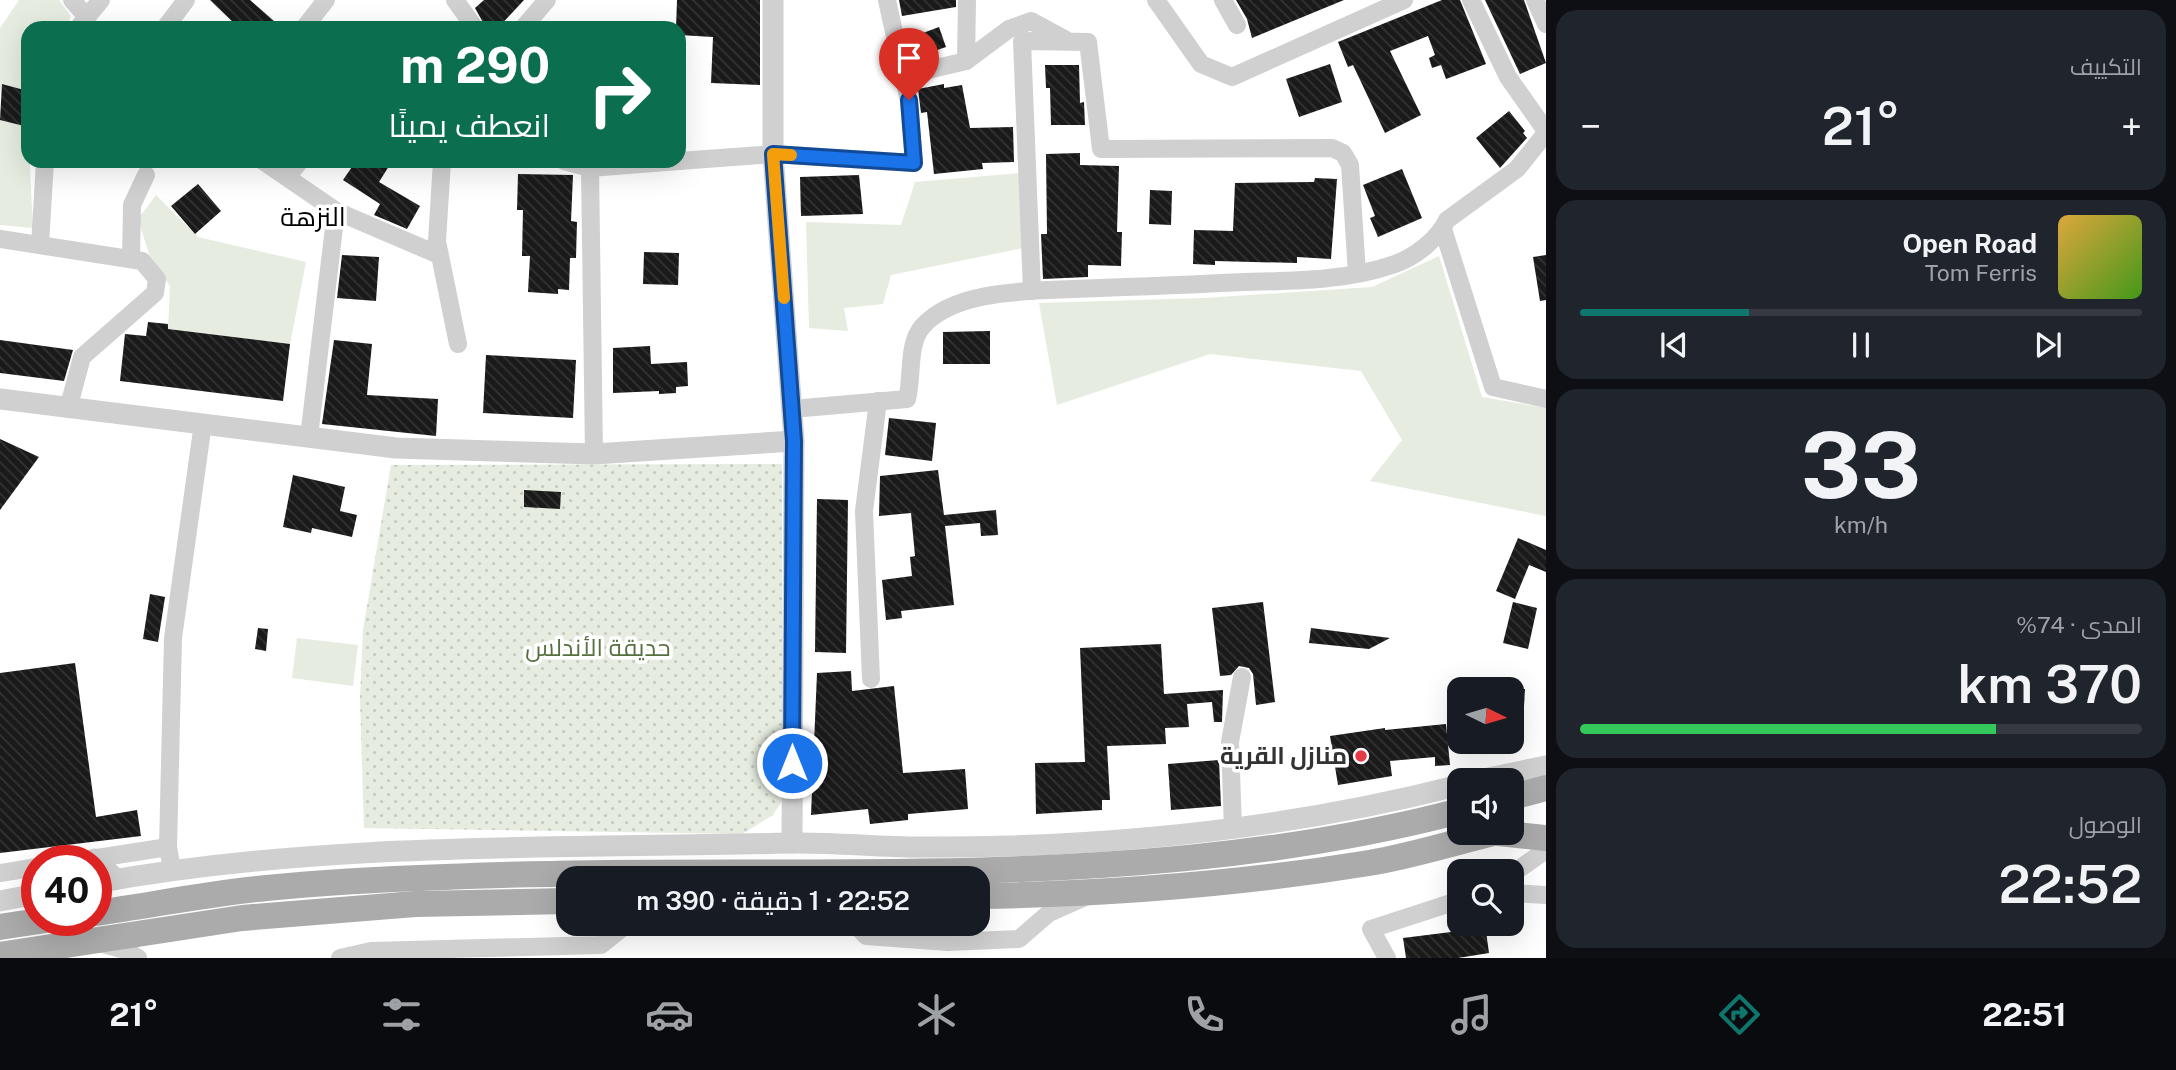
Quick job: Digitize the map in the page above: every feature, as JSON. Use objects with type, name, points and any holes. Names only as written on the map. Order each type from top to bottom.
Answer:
[{"type":"main road","points":[[1524,794],[1546,788]]},
{"type":"main road","points":[[990,871],[1108,867],[1238,853],[1414,823],[1447,814]]},
{"type":"main road","points":[[1524,828],[1546,824]]},
{"type":"main road","points":[[1524,836],[1546,838]]},
{"type":"main road","points":[[990,896],[1092,894],[1244,880],[1372,862],[1447,844]]},
{"type":"main road","points":[[112,911],[265,888],[447,877],[556,875]]},
{"type":"main road","points":[[7,956],[242,918],[401,905],[556,901]]},
{"type":"main road","points":[[0,927],[21,924]]},
{"type":"street","points":[[72,0],[82,21]]},
{"type":"street","points":[[85,21],[102,0]]},
{"type":"street","points":[[170,21],[186,0]]},
{"type":"street","points":[[309,21],[326,0]]},
{"type":"street","points":[[455,0],[470,21]]},
{"type":"street","points":[[529,21],[547,0]]},
{"type":"street","points":[[773,0],[773,154],[794,441],[792,843]]},
{"type":"street","points":[[686,160],[773,154],[914,163],[909,100],[887,0]]},
{"type":"street","points":[[966,61],[967,0]]},
{"type":"street","points":[[1156,0],[1201,64],[1233,77],[1404,0]]},
{"type":"street","points":[[1223,0],[1237,25]]},
{"type":"street","points":[[792,409],[907,399],[915,339],[928,321],[958,304],[1009,291],[1289,281],[1357,273],[1397,263],[1423,248],[1443,229],[1447,220],[1517,169],[1546,132],[1508,77],[1471,0]]},
{"type":"street","points":[[1535,0],[1546,24]]},
{"type":"street","points":[[903,76],[966,61],[1009,29],[1031,21],[1070,42]]},
{"type":"street","points":[[1032,291],[1021,41],[1088,42],[1101,149],[1293,147],[1332,148],[1343,153],[1350,165],[1357,273]]},
{"type":"street","points":[[40,245],[45,168]]},
{"type":"street","points":[[274,168],[336,211],[439,255]]},
{"type":"street","points":[[287,177],[294,168]]},
{"type":"street","points":[[442,168],[439,255],[458,344]]},
{"type":"street","points":[[590,168],[594,454]]},
{"type":"street","points":[[131,259],[132,205],[146,176]]},
{"type":"street","points":[[309,437],[336,211]]},
{"type":"street","points":[[1443,229],[1493,387],[1546,399]]},
{"type":"street","points":[[0,239],[142,261],[157,279],[155,293],[82,357],[68,409]]},
{"type":"street","points":[[0,399],[396,448],[594,454],[794,441]]},
{"type":"street","points":[[871,679],[864,511],[878,401]]},
{"type":"street","points":[[172,869],[168,847],[173,638],[203,423]]},
{"type":"street","points":[[1233,829],[1230,742],[1242,677]]},
{"type":"street","points":[[1524,771],[1546,766]]},
{"type":"street","points":[[112,880],[172,869],[278,860],[470,850],[792,843],[892,846],[1099,842],[1233,829],[1371,807],[1447,788]]},
{"type":"street","points":[[817,866],[892,846]]},
{"type":"street","points":[[112,856],[168,847]]},
{"type":"street","points":[[1524,866],[1546,850]]},
{"type":"street","points":[[171,902],[278,860]]},
{"type":"street","points":[[0,873],[21,870]]},
{"type":"street","points":[[866,936],[949,950],[1019,939],[1049,913],[1092,894]]},
{"type":"street","points":[[1524,894],[1546,895]]},
{"type":"street","points":[[0,901],[21,897]]},
{"type":"street","points":[[1387,958],[1371,929],[1447,904]]},
{"type":"street","points":[[340,958],[372,950],[601,945],[612,936]]},
{"type":"street","points":[[92,942],[125,950],[138,958]]},
{"type":"street","points":[[438,949],[460,958]]},
{"type":"green space","points":[[19,0],[59,0],[71,16],[69,21],[21,21],[21,89],[2,84],[0,93],[0,28]]},
{"type":"green space","points":[[0,120],[21,125],[21,168],[30,168],[33,228],[0,225]]},
{"type":"green space","points":[[1020,173],[1023,248],[891,275],[883,304],[844,308],[848,331],[809,328],[806,222],[901,225],[915,182]]},
{"type":"green space","points":[[156,195],[198,237],[306,262],[290,344],[168,329],[170,286],[150,257],[138,219]]},
{"type":"green space","points":[[1439,256],[1482,397],[1546,408],[1546,516],[1370,481],[1402,440],[1361,371],[1210,354],[1057,405],[1039,303],[1203,298],[1372,287]]},
{"type":"green space","name":"حديقة الأندلس","points":[[782,464],[782,801],[773,815],[742,834],[364,828],[360,699],[363,630],[391,465]]},
{"type":"green space","points":[[297,638],[358,645],[353,686],[292,678]]},
{"type":"building","points":[[210,0],[250,0],[274,21],[232,21]]},
{"type":"building","points":[[484,0],[524,0],[504,21],[482,21],[475,8]]},
{"type":"building","points":[[677,0],[760,0],[760,85],[711,83],[713,37],[686,35],[686,21],[676,21]]},
{"type":"building","points":[[899,0],[956,0],[956,7],[902,16]]},
{"type":"building","points":[[1236,0],[1344,0],[1252,38],[1247,19]]},
{"type":"building","points":[[1442,0],[1460,0],[1486,64],[1446,79],[1441,65],[1432,68],[1429,58],[1435,55],[1428,36],[1390,51],[1421,115],[1385,133],[1353,65],[1348,67],[1338,42]]},
{"type":"building","points":[[1485,0],[1524,0],[1546,63],[1520,74]]},
{"type":"building","points":[[939,27],[946,47],[911,59],[907,39]]},
{"type":"building","points":[[1330,64],[1342,102],[1299,117],[1286,79]]},
{"type":"building","points":[[1045,65],[1079,65],[1080,103],[1084,102],[1085,125],[1051,125],[1050,88],[1046,88]]},
{"type":"building","points":[[2,84],[21,89],[21,125],[0,120]]},
{"type":"building","points":[[944,84],[944,88],[962,85],[970,128],[1013,127],[1014,162],[982,163],[983,169],[934,174],[927,112],[921,113],[918,89]]},
{"type":"building","points":[[1509,111],[1525,131],[1523,133],[1527,138],[1500,168],[1476,138]]},
{"type":"building","points":[[1080,153],[1080,165],[1119,166],[1117,232],[1122,232],[1121,266],[1088,265],[1088,277],[1043,279],[1041,234],[1047,234],[1046,154]]},
{"type":"building","points":[[351,168],[388,168],[379,182],[420,206],[407,229],[374,215],[380,204],[343,180]]},
{"type":"building","points":[[1402,169],[1422,218],[1378,237],[1370,218],[1375,216],[1363,185]]},
{"type":"building","points":[[518,174],[573,175],[571,221],[577,222],[576,258],[570,258],[569,290],[558,289],[558,294],[528,292],[530,256],[522,256],[523,210],[517,210]]},
{"type":"building","points":[[859,175],[863,214],[801,216],[800,177]]},
{"type":"building","points":[[1315,178],[1337,179],[1331,259],[1297,257],[1297,263],[1215,261],[1215,265],[1193,264],[1194,230],[1233,231],[1235,183],[1314,182]]},
{"type":"building","points":[[198,184],[221,211],[195,234],[171,206]]},
{"type":"building","points":[[1150,190],[1172,191],[1171,225],[1149,224]]},
{"type":"building","points":[[644,252],[679,253],[678,285],[643,284]]},
{"type":"building","points":[[342,255],[379,257],[376,301],[337,298]]},
{"type":"building","points":[[1546,255],[1546,300],[1540,301],[1533,257]]},
{"type":"building","points":[[148,322],[168,324],[168,329],[290,344],[283,401],[120,381],[125,334],[146,336]]},
{"type":"building","points":[[990,331],[990,364],[943,364],[943,332]]},
{"type":"building","points":[[0,340],[73,350],[64,381],[0,373]]},
{"type":"building","points":[[334,340],[372,344],[367,395],[438,399],[436,436],[322,424]]},
{"type":"building","points":[[650,346],[651,364],[687,362],[688,386],[676,387],[676,393],[613,393],[613,348]]},
{"type":"building","points":[[486,355],[576,360],[573,418],[483,413]]},
{"type":"building","points":[[889,418],[936,423],[932,461],[885,455]]},
{"type":"building","points":[[0,439],[39,457],[0,510]]},
{"type":"building","points":[[938,470],[944,515],[996,510],[998,535],[981,536],[980,523],[945,526],[954,605],[901,611],[902,618],[886,620],[882,580],[912,576],[910,557],[915,556],[911,513],[879,516],[880,476]]},
{"type":"building","points":[[293,475],[345,487],[340,511],[357,515],[352,537],[312,528],[311,533],[283,527]]},
{"type":"building","points":[[524,490],[561,492],[560,509],[524,507]]},
{"type":"building","points":[[817,499],[848,500],[846,653],[815,652]]},
{"type":"building","points":[[1518,538],[1546,550],[1546,572],[1529,565],[1515,599],[1496,591]]},
{"type":"building","points":[[150,594],[165,597],[158,642],[143,639]]},
{"type":"building","points":[[1263,602],[1275,702],[1256,705],[1253,674],[1249,668],[1239,666],[1231,675],[1220,676],[1212,608]]},
{"type":"building","points":[[1513,602],[1537,608],[1528,649],[1503,643]]},
{"type":"building","points":[[258,628],[268,629],[266,651],[255,649]]},
{"type":"building","points":[[1311,628],[1390,638],[1369,649],[1309,643]]},
{"type":"building","points":[[1161,644],[1164,694],[1223,690],[1222,722],[1214,722],[1212,702],[1187,704],[1189,727],[1165,728],[1166,744],[1107,746],[1110,800],[1102,800],[1102,810],[1036,814],[1035,763],[1085,762],[1080,648]]},
{"type":"building","points":[[75,663],[96,817],[137,810],[141,836],[66,845],[21,845],[21,850],[0,853],[0,673]]},
{"type":"building","points":[[851,671],[852,691],[894,686],[903,773],[965,769],[968,809],[908,814],[908,820],[870,824],[868,809],[811,815],[817,673]]},
{"type":"building","points":[[1446,724],[1450,765],[1435,766],[1435,757],[1390,761],[1392,776],[1338,785],[1330,736]]},
{"type":"building","points":[[1219,760],[1221,806],[1171,810],[1168,764]]},
{"type":"building","points":[[1447,932],[1447,936],[1487,936],[1489,953],[1458,958],[1406,958],[1403,938]]},
{"type":"slow traffic","points":[[784,298],[773,154],[791,155]]},
{"type":"place","name":"منازل القرية","points":[[1361,756]]},
{"type":"district","name":"النزهة","points":[[313,217]]},
{"type":"route","points":[[792,763],[794,441],[773,154],[914,163],[909,100]]}]
